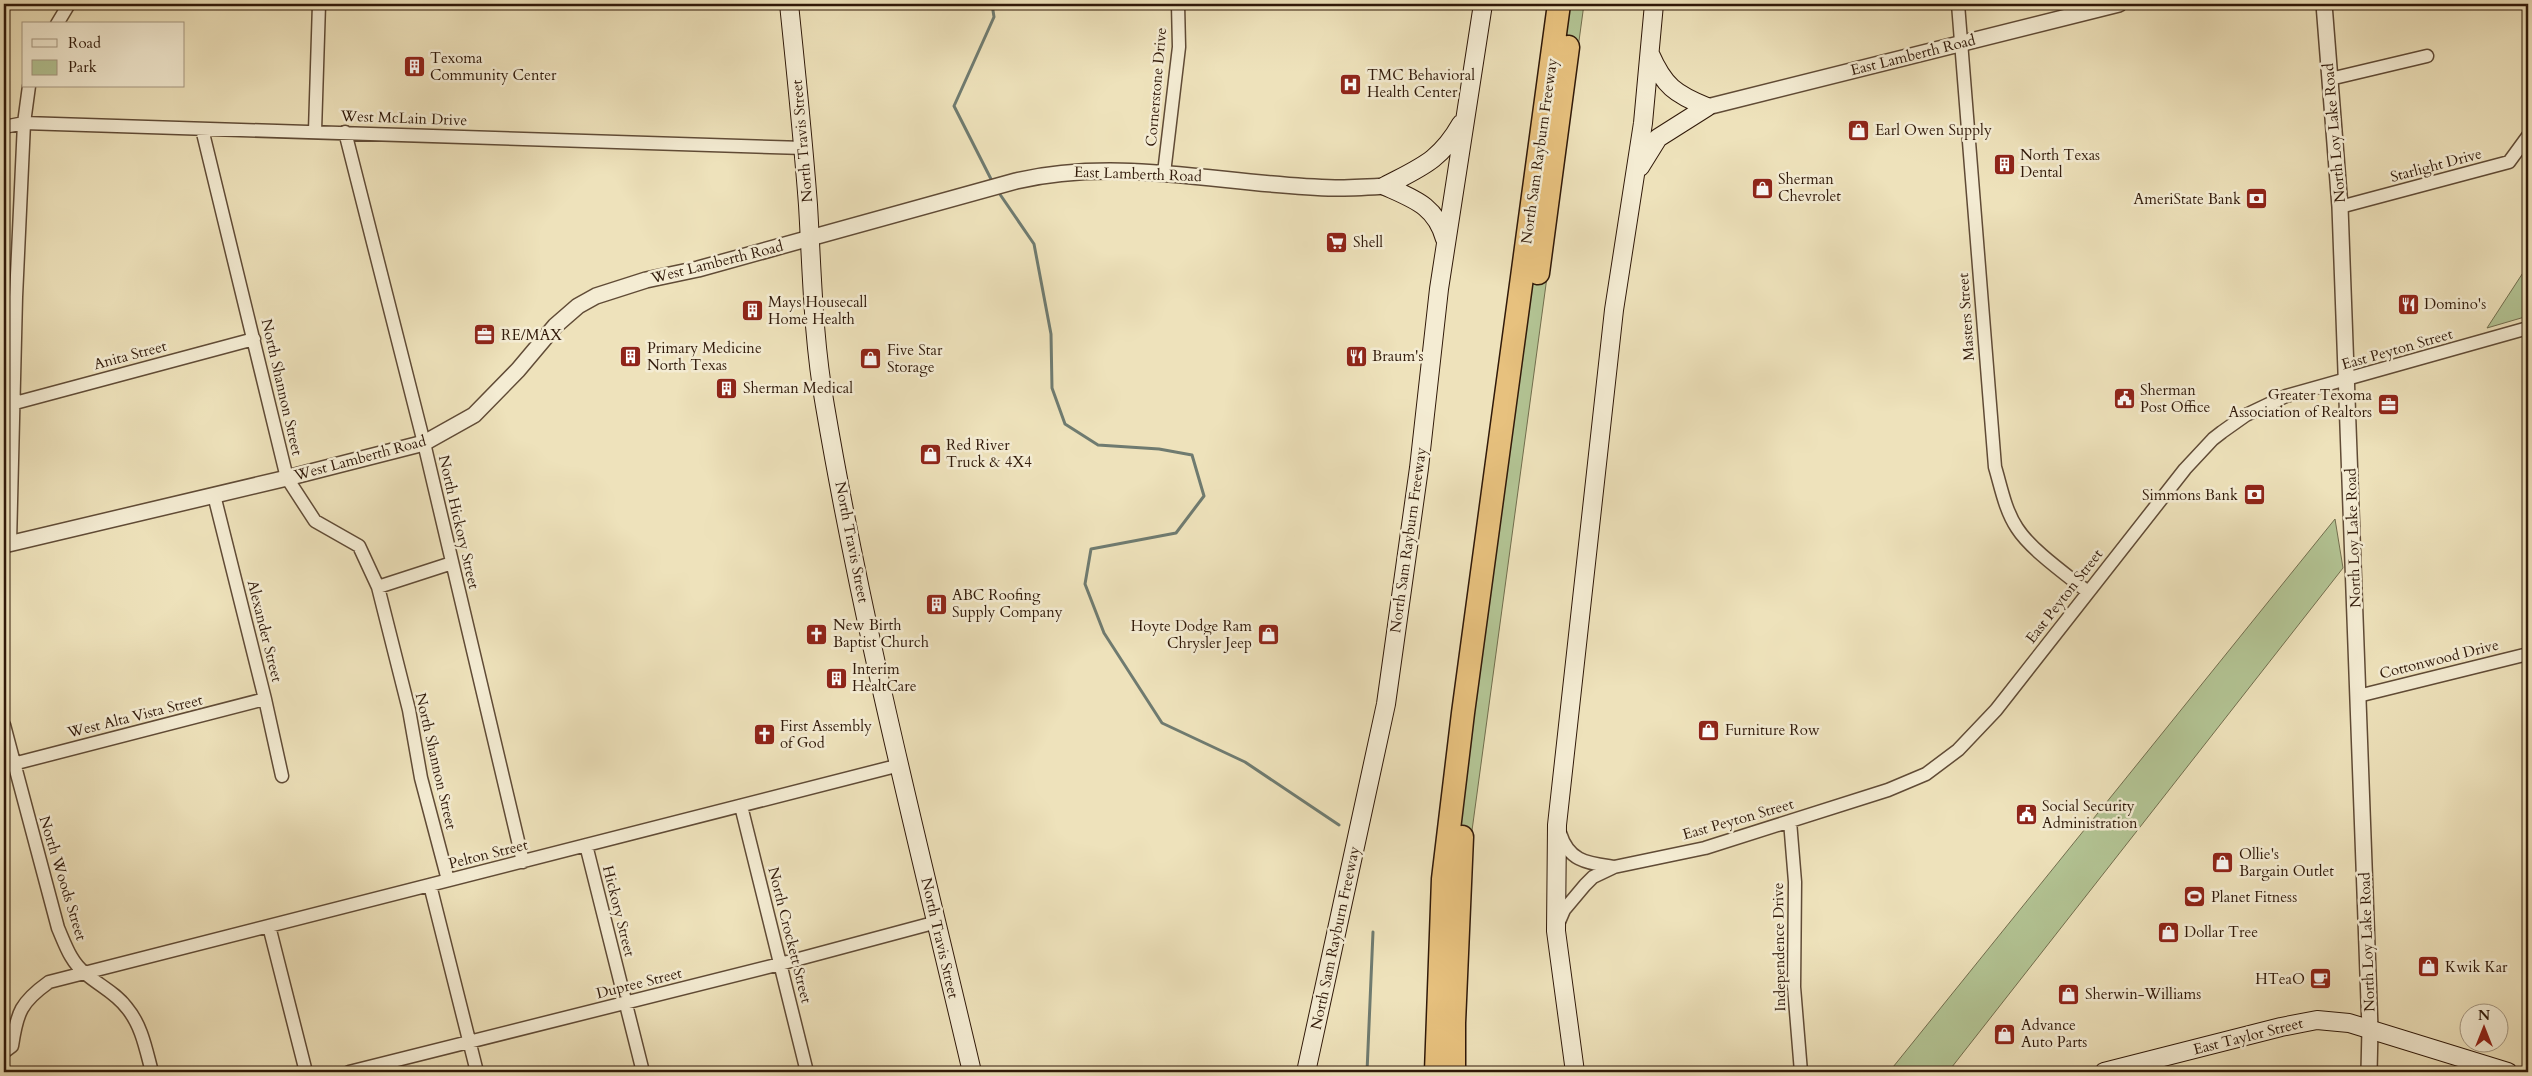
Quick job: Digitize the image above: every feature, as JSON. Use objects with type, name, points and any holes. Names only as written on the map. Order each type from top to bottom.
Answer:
[{"type":"highway","name":"North Sam Rayburn Freeway","points":[[1436,1072],[1442,879],[1462,713],[1559,4]]},
{"type":"highway","name":"North Sam Rayburn Freeway","points":[[1454,1072],[1460,860],[1470,741],[1555,154],[1573,4]]},
{"type":"main road","name":"North Travis Street","points":[[789,4],[804,148],[812,293],[825,406],[858,576],[972,1072]]},
{"type":"main road","name":"North Sam Rayburn Freeway","points":[[1306,1072],[1386,704],[1419,468],[1456,169],[1468,110],[1482,4]]},
{"type":"main road","points":[[1575,1072],[1556,930],[1557,825],[1614,310],[1635,176],[1654,4]]},
{"type":"main road","points":[[1649,51],[1659,75],[1672,90],[1707,107]]},
{"type":"main road","points":[[1635,176],[1658,138],[1707,107]]},
{"type":"main road","points":[[1385,186],[1425,165],[1443,151],[1468,110]]},
{"type":"main road","points":[[1385,186],[1426,208],[1440,222],[1446,243]]},
{"type":"main road","name":"East Taylor Street","points":[[2104,1072],[2281,1027],[2317,1020],[2349,1023],[2508,1072]]},
{"type":"street","points":[[58,22],[69,4]]},
{"type":"street","points":[[314,131],[319,4]]},
{"type":"street","name":"Cornerstone Drive","points":[[1164,173],[1179,47],[1178,4]]},
{"type":"street","name":"Masters Street","points":[[1958,4],[1995,467],[2006,505],[2017,529],[2047,559],[2088,592]]},
{"type":"street","name":"East Lamberth Road","points":[[1707,107],[2119,4]]},
{"type":"street","name":"North Loy Lake Road","points":[[2324,4],[2340,207],[2348,380],[2370,1029],[2369,1072]]},
{"type":"street","points":[[2330,79],[2427,56]]},
{"type":"street","points":[[7,544],[15,404],[10,297],[24,123],[29,88]]},
{"type":"street","name":"West McLain Drive","points":[[4,127],[24,123],[804,148]]},
{"type":"street","name":"North Shannon Street","points":[[202,129],[287,478],[315,521],[359,546],[378,587],[409,710],[421,778],[448,880]]},
{"type":"street","name":"North Hickory Street","points":[[346,132],[424,442],[523,862]]},
{"type":"street","name":"Starlight Drive","points":[[2340,207],[2509,162],[2528,136]]},
{"type":"street","name":"East Lamberth Road","points":[[810,238],[1016,181],[1052,173],[1088,170],[1164,173],[1335,188],[1385,186]]},
{"type":"street","name":"West Lamberth Road","points":[[7,544],[287,478],[424,442],[474,415],[518,370],[565,316],[596,296],[646,280],[698,269],[810,238]]},
{"type":"street","name":"East Peyton Street","points":[[1556,930],[1564,910],[1575,894],[1593,877],[1614,867],[1705,848],[1888,790],[1926,774],[1958,750],[1996,710],[2185,469],[2213,439],[2246,415],[2286,396],[2528,328]]},
{"type":"street","name":"Anita Street","points":[[15,404],[254,338]]},
{"type":"street","name":"Alexander Street","points":[[214,495],[282,776]]},
{"type":"street","points":[[378,587],[452,563]]},
{"type":"street","name":"Cottonwood Drive","points":[[2358,696],[2528,654]]},
{"type":"street","name":"West Alta Vista Street","points":[[13,764],[265,700]]},
{"type":"street","name":"North Woods Street","points":[[4,725],[58,928],[69,954],[84,973],[114,993],[128,1009],[142,1036],[152,1072]]},
{"type":"street","name":"Pelton Street","points":[[4,1052],[12,1046],[16,1018],[36,992],[49,982],[900,765]]},
{"type":"street","name":"North Crockett Street","points":[[741,806],[807,1072]]},
{"type":"street","name":"Independence Drive","points":[[1790,821],[1795,882],[1794,987],[1801,1072]]},
{"type":"street","name":"East Peyton Street","points":[[1557,825],[1564,845],[1574,856],[1587,863],[1614,867]]},
{"type":"street","name":"Hickory Street","points":[[586,845],[643,1072]]},
{"type":"street","points":[[430,885],[476,1072]]},
{"type":"street","name":"Dupree Street","points":[[349,1072],[780,964],[937,922]]},
{"type":"street","points":[[270,926],[306,1072]]},
{"type":"green space","points":[[1551,4],[1584,4],[1468,860],[1428,1036]]},
{"type":"green space","points":[[2528,265],[2528,316],[2487,328]]},
{"type":"green space","points":[[2335,519],[2343,568],[1948,1072],[1889,1072]]},
{"type":"waterway","points":[[992,4],[994,17],[954,106],[993,183]]},
{"type":"waterway","points":[[997,190],[1034,244],[1051,334],[1052,388],[1065,424],[1098,445],[1159,449],[1192,455],[1204,496],[1176,533],[1091,549],[1085,584],[1104,633],[1162,723],[1245,762],[1339,825]]},
{"type":"waterway","points":[[1367,1072],[1373,932]]},
{"type":"place","name":"Texoma Community Center","points":[[414,67]]},
{"type":"place","name":"TMC Behavioral Health Center","points":[[1351,84]]},
{"type":"place","name":"Earl Owen Supply","points":[[1859,130]]},
{"type":"place","name":"North Texas Dental","points":[[2004,164]]},
{"type":"place","name":"Sherman Chevrolet","points":[[1762,188]]},
{"type":"place","name":"AmeriState Bank","points":[[2257,199]]},
{"type":"place","name":"Shell","points":[[1337,242]]},
{"type":"place","name":"Domino's","points":[[2408,304]]},
{"type":"place","name":"Mays Housecall Home Health","points":[[752,311]]},
{"type":"place","name":"RE/MAX","points":[[485,335]]},
{"type":"place","name":"Braum's","points":[[1356,356]]},
{"type":"place","name":"Primary Medicine North Texas","points":[[631,357]]},
{"type":"place","name":"Five Star Storage","points":[[871,359]]},
{"type":"place","name":"Sherman Medical","points":[[727,388]]},
{"type":"place","name":"Sherman Post Office","points":[[2124,399]]},
{"type":"place","name":"Greater Texoma Association of Realtors","points":[[2388,404]]},
{"type":"place","name":"Red River Truck & 4X4","points":[[930,454]]},
{"type":"place","name":"Simmons Bank","points":[[2254,495]]},
{"type":"place","name":"ABC Roofing Supply Company","points":[[936,604]]},
{"type":"place","name":"New Birth Baptist Church","points":[[817,634]]},
{"type":"place","name":"Hoyte Dodge Ram Chrysler Jeep","points":[[1268,635]]},
{"type":"place","name":"Interim HealtCare","points":[[836,678]]},
{"type":"place","name":"Furniture Row","points":[[1709,730]]},
{"type":"place","name":"First Assembly of God","points":[[764,735]]},
{"type":"place","name":"Social Security Administration","points":[[2026,815]]},
{"type":"place","name":"Ollie's Bargain Outlet","points":[[2223,863]]},
{"type":"place","name":"Planet Fitness","points":[[2195,897]]},
{"type":"place","name":"Dollar Tree","points":[[2168,932]]},
{"type":"place","name":"Kwik Kar","points":[[2429,967]]},
{"type":"place","name":"HTeaO","points":[[2321,979]]},
{"type":"place","name":"Sherwin-Williams","points":[[2069,994]]},
{"type":"place","name":"Advance Auto Parts","points":[[2005,1034]]}]
